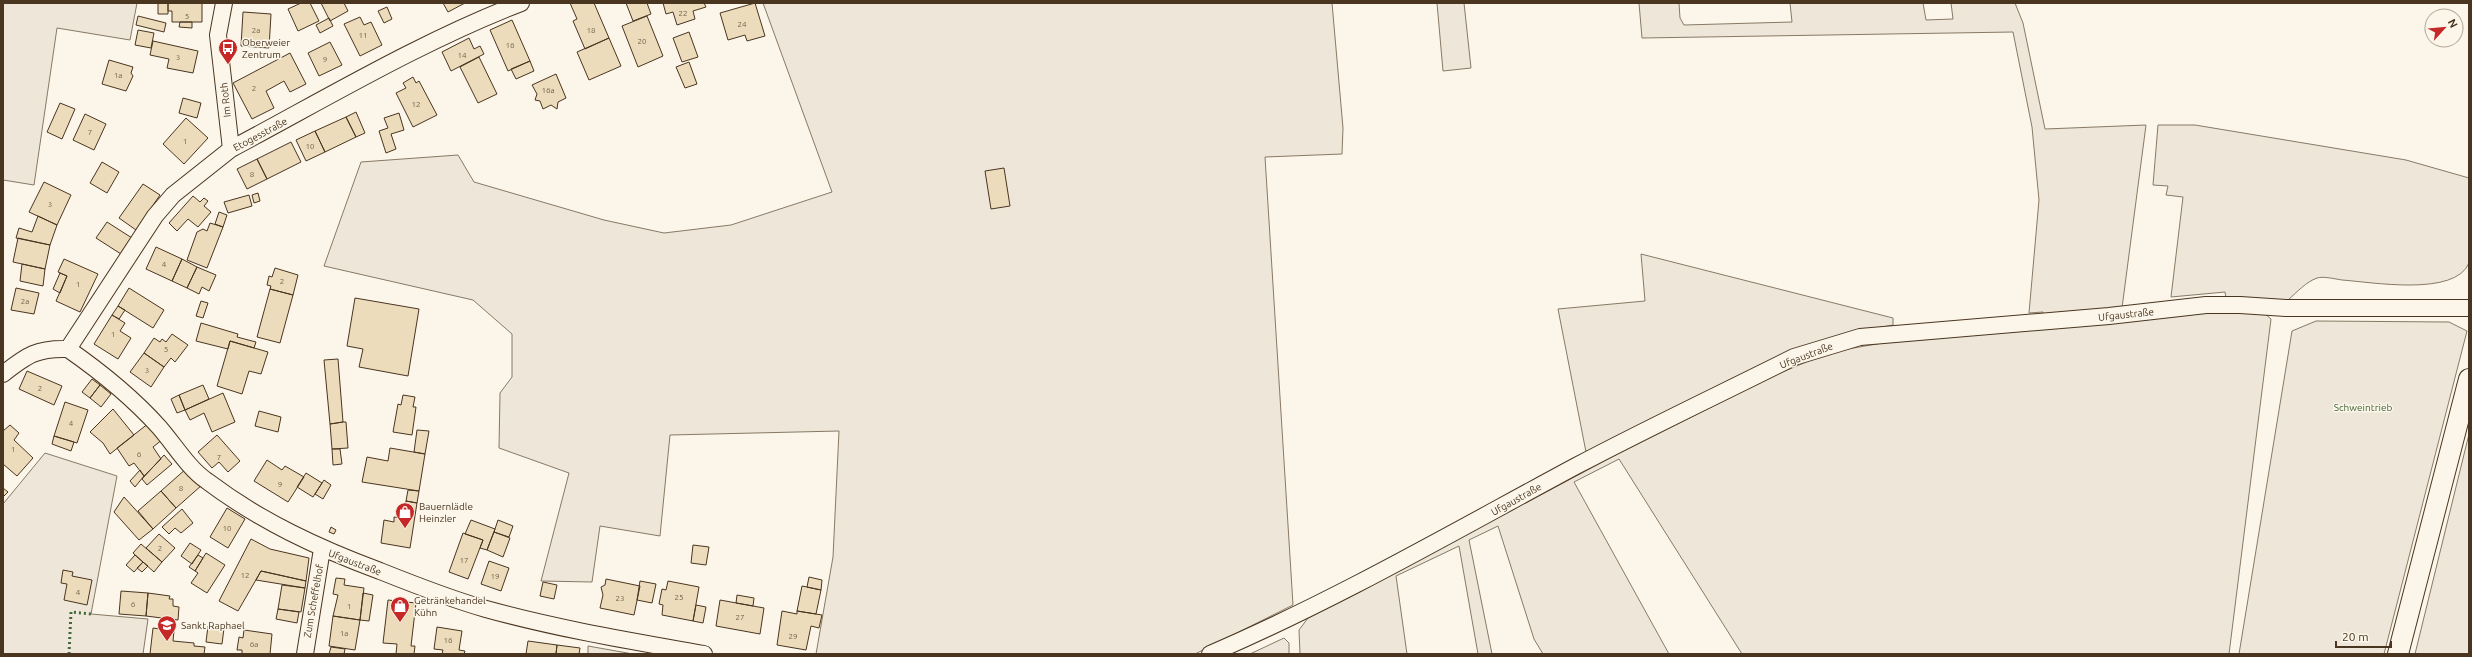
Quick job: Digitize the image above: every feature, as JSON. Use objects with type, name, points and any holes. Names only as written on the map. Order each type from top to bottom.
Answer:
[{"type":"street","name":"Im Roth","points":[[224,3],[218,35],[231,149]]},
{"type":"street","name":"Etogesstraße","points":[[68,349],[155,216],[173,195],[231,149],[482,18],[521,3]]},
{"type":"street","name":"Ufgaustraße","points":[[1210,654],[1290,617],[1379,572],[1599,455],[1794,357],[1860,337],[1902,332],[2109,316],[2206,305],[2240,305],[2286,308],[2469,308]]},
{"type":"street","points":[[3,374],[28,354],[47,348],[68,349]]},
{"type":"street","name":"Ufgaustraße","points":[[68,349],[102,373],[130,398],[158,426],[204,480],[271,523],[322,549],[485,609],[591,633],[704,654]]},
{"type":"street","points":[[2398,654],[2469,379]]},
{"type":"street","name":"Zum Scheffelhof","points":[[304,654],[322,549]]},
{"type":"green space","points":[[3,3],[137,3],[130,40],[57,28],[34,185],[3,180]]},
{"type":"green space","points":[[763,3],[1332,3],[1343,128],[1342,154],[1265,157],[1293,605],[1195,654],[816,654],[833,557],[839,431],[670,435],[660,536],[600,526],[592,582],[541,581],[569,473],[499,448],[500,393],[512,377],[512,334],[473,300],[324,266],[361,162],[458,155],[474,182],[604,220],[664,233],[731,225],[832,192]]},
{"type":"green space","points":[[1437,3],[1464,3],[1471,68],[1443,71]]},
{"type":"green space","points":[[1639,3],[1679,3],[1680,18],[1684,25],[1792,22],[1790,3],[1923,3],[1926,20],[1953,19],[1951,3],[2015,3],[2023,23],[2045,129],[2146,125],[2122,308],[2044,315],[2043,312],[2029,313],[2039,200],[2032,127],[2013,32],[1642,38]]},
{"type":"green space","points":[[2158,125],[2195,125],[2406,160],[2469,178],[2469,263],[2461,274],[2447,280],[2430,284],[2391,284],[2320,277],[2305,285],[2288,300],[2226,298],[2225,292],[2171,297],[2183,197],[2166,195],[2168,186],[2153,185]]},
{"type":"green space","points":[[1641,254],[1893,318],[1893,325],[1840,335],[1586,452],[1558,309],[1645,301]]},
{"type":"green space","points":[[2200,312],[2263,312],[2271,319],[2229,654],[1742,654],[1619,459],[1574,482],[1669,654],[1543,654],[1534,639],[1498,526],[1469,540],[1492,654],[1478,654],[1459,546],[1396,576],[1407,654],[1300,654],[1299,630],[1308,618],[1614,456],[1773,376],[1830,352],[1894,341]]},
{"type":"green space","name":"Schweintrieb","points":[[2316,321],[2449,322],[2467,331],[2384,654],[2239,654],[2292,331]]},
{"type":"green space","points":[[2469,434],[2469,654],[2415,654]]},
{"type":"green space","points":[[45,453],[117,476],[91,614],[148,619],[143,654],[3,654],[3,504]]},
{"type":"green space","points":[[1284,638],[1289,643],[1289,654],[1250,654]]},
{"type":"green space","points":[[588,646],[633,654],[588,654]]},
{"type":"building","points":[[158,3],[168,3],[168,14],[158,14]]},
{"type":"building","points":[[168,3],[202,3],[202,22],[172,22],[172,11],[168,11]]},
{"type":"building","points":[[301,3],[310,3],[319,21],[298,31],[288,9]]},
{"type":"building","points":[[321,3],[344,3],[348,11],[330,21]]},
{"type":"building","points":[[443,3],[465,3],[448,12]]},
{"type":"building","points":[[570,3],[594,3],[609,38],[585,49],[573,21],[577,19]]},
{"type":"building","points":[[626,3],[647,3],[651,14],[633,21]]},
{"type":"building","points":[[663,3],[704,3],[706,7],[693,11],[695,19],[677,25],[673,12],[666,14]]},
{"type":"building","points":[[755,3],[765,36],[747,41],[745,35],[728,40],[720,13]]},
{"type":"building","points":[[387,7],[392,19],[384,23],[378,11]]},
{"type":"building","points":[[243,12],[271,14],[269,48],[241,46]]},
{"type":"building","points":[[138,16],[166,23],[164,32],[136,25]]},
{"type":"building","points":[[647,16],[663,56],[638,67],[622,26]]},
{"type":"building","points":[[360,17],[364,25],[371,22],[382,45],[360,56],[344,24]]},
{"type":"building","points":[[329,18],[333,26],[320,33],[316,25]]},
{"type":"building","points":[[512,20],[530,61],[508,71],[490,30]]},
{"type":"building","points":[[180,22],[192,22],[192,28],[179,27]]},
{"type":"building","points":[[138,30],[154,33],[151,48],[135,45]]},
{"type":"building","points":[[689,32],[698,57],[682,62],[673,38]]},
{"type":"building","points":[[469,38],[474,49],[480,46],[484,54],[451,71],[442,52]]},
{"type":"building","points":[[609,38],[621,66],[589,80],[577,52]]},
{"type":"building","points":[[153,41],[198,51],[193,73],[167,68],[169,59],[150,55]]},
{"type":"building","points":[[330,42],[342,65],[319,76],[308,53]]},
{"type":"building","points":[[290,53],[306,84],[290,92],[284,81],[266,91],[274,108],[252,119],[233,83]]},
{"type":"building","points":[[479,57],[497,94],[478,103],[460,67]]},
{"type":"building","points":[[109,60],[133,67],[131,73],[133,76],[126,91],[102,84]]},
{"type":"building","points":[[530,61],[534,71],[516,79],[511,69]]},
{"type":"building","points":[[689,62],[697,84],[685,88],[676,67]]},
{"type":"building","points":[[556,74],[566,98],[558,102],[557,109],[551,105],[543,109],[540,101],[535,100],[537,94],[532,85]]},
{"type":"building","points":[[413,77],[416,83],[419,81],[437,115],[413,127],[396,93],[406,88],[403,83]]},
{"type":"building","points":[[183,98],[201,103],[197,118],[179,113]]},
{"type":"building","points":[[60,103],[75,109],[62,139],[47,132]]},
{"type":"building","points":[[356,112],[365,133],[356,137],[346,117]]},
{"type":"building","points":[[399,113],[404,130],[391,134],[396,149],[386,153],[379,131],[388,128],[384,118]]},
{"type":"building","points":[[85,114],[106,124],[94,150],[73,140]]},
{"type":"building","points":[[346,117],[356,137],[325,152],[315,131]]},
{"type":"building","points":[[186,118],[208,138],[184,164],[163,144]]},
{"type":"building","points":[[315,131],[325,152],[306,161],[296,140]]},
{"type":"building","points":[[291,142],[301,162],[267,179],[257,159]]},
{"type":"building","points":[[257,159],[267,179],[247,189],[237,169]]},
{"type":"building","points":[[102,162],[119,172],[107,193],[90,183]]},
{"type":"building","points":[[1004,168],[1010,206],[991,209],[985,171]]},
{"type":"building","points":[[44,182],[71,195],[57,225],[29,212]]},
{"type":"building","points":[[143,184],[160,195],[136,230],[119,218]]},
{"type":"building","points":[[258,193],[260,201],[254,203],[252,195]]},
{"type":"building","points":[[249,195],[252,206],[228,213],[224,202]]},
{"type":"building","points":[[193,196],[200,202],[204,198],[208,201],[204,206],[211,212],[198,227],[188,219],[177,231],[169,223]]},
{"type":"building","points":[[219,212],[227,215],[223,227],[215,224]]},
{"type":"building","points":[[38,216],[57,225],[50,245],[16,238],[19,228],[32,232]]},
{"type":"building","points":[[107,222],[132,238],[121,254],[96,238]]},
{"type":"building","points":[[210,223],[223,227],[207,268],[187,260],[197,232],[203,229],[207,231]]},
{"type":"building","points":[[18,238],[50,245],[45,269],[13,262]]},
{"type":"building","points":[[156,247],[182,259],[172,281],[146,269]]},
{"type":"building","points":[[64,259],[98,274],[80,312],[56,301],[67,276],[58,272]]},
{"type":"building","points":[[182,259],[197,267],[187,288],[172,281]]},
{"type":"building","points":[[22,264],[45,269],[43,286],[20,281]]},
{"type":"building","points":[[197,267],[216,275],[209,291],[202,287],[199,294],[187,288]]},
{"type":"building","points":[[275,268],[298,275],[293,295],[270,289],[271,286],[267,285],[269,276],[272,277]]},
{"type":"building","points":[[60,273],[67,276],[60,293],[53,289]]},
{"type":"building","points":[[16,288],[39,293],[34,314],[11,310]]},
{"type":"building","points":[[129,288],[164,310],[153,328],[118,306]]},
{"type":"building","points":[[270,289],[293,295],[280,343],[257,337]]},
{"type":"building","points":[[355,298],[419,309],[408,376],[359,367],[363,349],[347,346]]},
{"type":"building","points":[[201,301],[208,303],[203,318],[196,316]]},
{"type":"building","points":[[118,306],[125,310],[119,319],[112,315]]},
{"type":"building","points":[[112,315],[125,323],[120,331],[131,338],[118,359],[94,344]]},
{"type":"building","points":[[201,323],[238,334],[237,337],[256,342],[254,348],[230,341],[228,349],[196,341]]},
{"type":"building","points":[[172,334],[188,345],[175,362],[171,358],[164,367],[144,353],[154,338],[160,342],[162,339],[166,342]]},
{"type":"building","points":[[230,341],[268,352],[261,374],[249,371],[242,394],[217,386]]},
{"type":"building","points":[[144,353],[164,367],[151,387],[130,372]]},
{"type":"building","points":[[338,359],[343,422],[330,424],[324,360]]},
{"type":"building","points":[[27,371],[62,386],[54,405],[19,389]]},
{"type":"building","points":[[92,379],[100,385],[90,398],[82,392]]},
{"type":"building","points":[[100,385],[111,394],[101,407],[90,398]]},
{"type":"building","points":[[203,385],[209,399],[185,410],[179,395]]},
{"type":"building","points":[[223,393],[235,422],[212,432],[204,413],[190,420],[185,410]]},
{"type":"building","points":[[179,395],[185,410],[177,413],[171,399]]},
{"type":"building","points":[[403,395],[415,397],[413,407],[416,407],[412,435],[393,432],[398,404],[401,405]]},
{"type":"building","points":[[65,402],[88,410],[77,443],[54,436]]},
{"type":"building","points":[[113,409],[134,435],[110,454],[103,443],[90,432]]},
{"type":"building","points":[[259,411],[281,417],[278,432],[255,426]]},
{"type":"building","points":[[346,422],[348,448],[332,449],[330,424]]},
{"type":"building","points":[[149,423],[163,439],[153,447],[161,459],[144,476],[134,463],[129,466],[117,448]]},
{"type":"building","points":[[10,425],[19,433],[14,440],[33,458],[17,476],[3,464],[3,431]]},
{"type":"building","points":[[417,430],[429,431],[425,454],[414,452]]},
{"type":"building","points":[[217,435],[240,461],[228,472],[219,462],[212,468],[198,452]]},
{"type":"building","points":[[54,436],[74,442],[71,451],[52,444]]},
{"type":"building","points":[[390,448],[425,454],[419,491],[362,482],[367,457],[388,461]]},
{"type":"building","points":[[332,449],[340,449],[342,464],[333,465]]},
{"type":"building","points":[[164,455],[172,464],[147,485],[142,479]]},
{"type":"building","points":[[267,460],[282,470],[285,466],[304,477],[288,502],[254,481]]},
{"type":"building","points":[[187,468],[202,485],[176,508],[161,491]]},
{"type":"building","points":[[140,470],[144,476],[135,487],[130,481]]},
{"type":"building","points":[[306,473],[322,483],[313,497],[297,487]]},
{"type":"building","points":[[324,480],[331,485],[323,499],[315,494]]},
{"type":"building","points":[[3,488],[8,492],[3,497]]},
{"type":"building","points":[[408,490],[419,491],[417,503],[406,501]]},
{"type":"building","points":[[161,491],[176,508],[153,529],[138,511]]},
{"type":"building","points":[[124,497],[153,529],[139,540],[114,512]]},
{"type":"building","points":[[406,501],[417,503],[410,548],[381,543],[384,520],[394,522],[394,517],[403,518]]},
{"type":"building","points":[[227,508],[245,519],[228,548],[210,537]]},
{"type":"building","points":[[182,509],[193,523],[181,533],[175,528],[169,534],[162,527]]},
{"type":"building","points":[[471,520],[495,529],[487,550],[480,548],[483,540],[465,534]]},
{"type":"building","points":[[498,520],[513,526],[509,537],[494,532]]},
{"type":"building","points":[[331,527],[336,530],[334,534],[329,532]]},
{"type":"building","points":[[494,532],[510,538],[503,557],[487,550]]},
{"type":"building","points":[[463,533],[483,540],[468,579],[449,572]]},
{"type":"building","points":[[159,534],[175,548],[162,562],[146,548]]},
{"type":"building","points":[[251,539],[270,549],[309,558],[306,581],[261,571],[238,611],[219,601]]},
{"type":"building","points":[[190,543],[201,550],[192,564],[181,556]]},
{"type":"building","points":[[141,544],[162,562],[154,572],[133,553]]},
{"type":"building","points":[[693,545],[709,547],[706,565],[691,563]]},
{"type":"building","points":[[206,553],[225,565],[207,593],[191,583],[198,573],[195,571]]},
{"type":"building","points":[[135,555],[143,562],[134,572],[126,565]]},
{"type":"building","points":[[198,555],[203,558],[195,571],[189,567]]},
{"type":"building","points":[[489,561],[509,568],[501,591],[481,584]]},
{"type":"building","points":[[143,562],[148,566],[142,572],[137,568]]},
{"type":"building","points":[[63,570],[73,572],[72,576],[92,580],[87,605],[64,600],[67,584],[61,583]]},
{"type":"building","points":[[261,571],[306,581],[305,588],[256,580]]},
{"type":"building","points":[[809,577],[822,580],[821,590],[807,587]]},
{"type":"building","points":[[336,578],[345,579],[344,585],[364,588],[360,620],[333,616],[338,595],[333,594]]},
{"type":"building","points":[[606,579],[640,586],[634,615],[600,608],[603,595],[601,587],[605,585]]},
{"type":"building","points":[[640,581],[656,584],[652,603],[637,600]]},
{"type":"building","points":[[668,581],[699,587],[693,621],[662,615],[663,605],[659,604],[662,589],[666,590]]},
{"type":"building","points":[[543,582],[557,585],[554,599],[540,596]]},
{"type":"building","points":[[282,585],[305,588],[301,612],[278,609]]},
{"type":"building","points":[[802,586],[821,590],[816,614],[797,611]]},
{"type":"building","points":[[121,591],[148,593],[146,616],[119,614]]},
{"type":"building","points":[[148,593],[170,596],[169,599],[173,599],[173,606],[179,607],[178,620],[146,616]]},
{"type":"building","points":[[363,593],[373,595],[369,621],[360,620]]},
{"type":"building","points":[[737,595],[754,598],[753,606],[736,603]]},
{"type":"building","points":[[388,600],[416,603],[411,646],[415,646],[414,654],[396,654],[397,644],[383,643]]},
{"type":"building","points":[[720,600],[764,608],[760,634],[716,626]]},
{"type":"building","points":[[696,605],[706,607],[703,623],[693,621]]},
{"type":"building","points":[[278,609],[299,612],[297,623],[276,619]]},
{"type":"building","points":[[782,611],[797,614],[797,611],[822,615],[819,628],[811,626],[806,650],[777,645]]},
{"type":"building","points":[[333,616],[360,620],[355,650],[329,646]]},
{"type":"building","points":[[208,626],[224,628],[222,644],[206,642]]},
{"type":"building","points":[[437,627],[462,631],[459,650],[465,651],[464,654],[442,654],[443,650],[434,649]]},
{"type":"building","name":"Sankt Raphael","points":[[153,628],[174,631],[173,641],[194,643],[194,646],[205,647],[204,654],[150,654]]},
{"type":"building","points":[[244,630],[272,634],[270,654],[242,654],[242,650],[237,650],[239,637],[243,638]]},
{"type":"building","points":[[528,641],[557,645],[556,654],[526,654]]},
{"type":"building","points":[[557,645],[580,648],[579,654],[556,654]]},
{"type":"building","points":[[331,647],[345,649],[344,654],[329,654]]},
{"type":"hedge","points":[[69,654],[71,612],[91,614]]},
{"type":"place","name":"Oberweier Zentrum","points":[[228,65]]},
{"type":"place","name":"Bauernlädle Heinzler","points":[[405,529]]},
{"type":"place","name":"Getränkehandel Kühn","points":[[400,623]]},
{"type":"place","name":"Sankt Raphael","points":[[167,642]]}]
